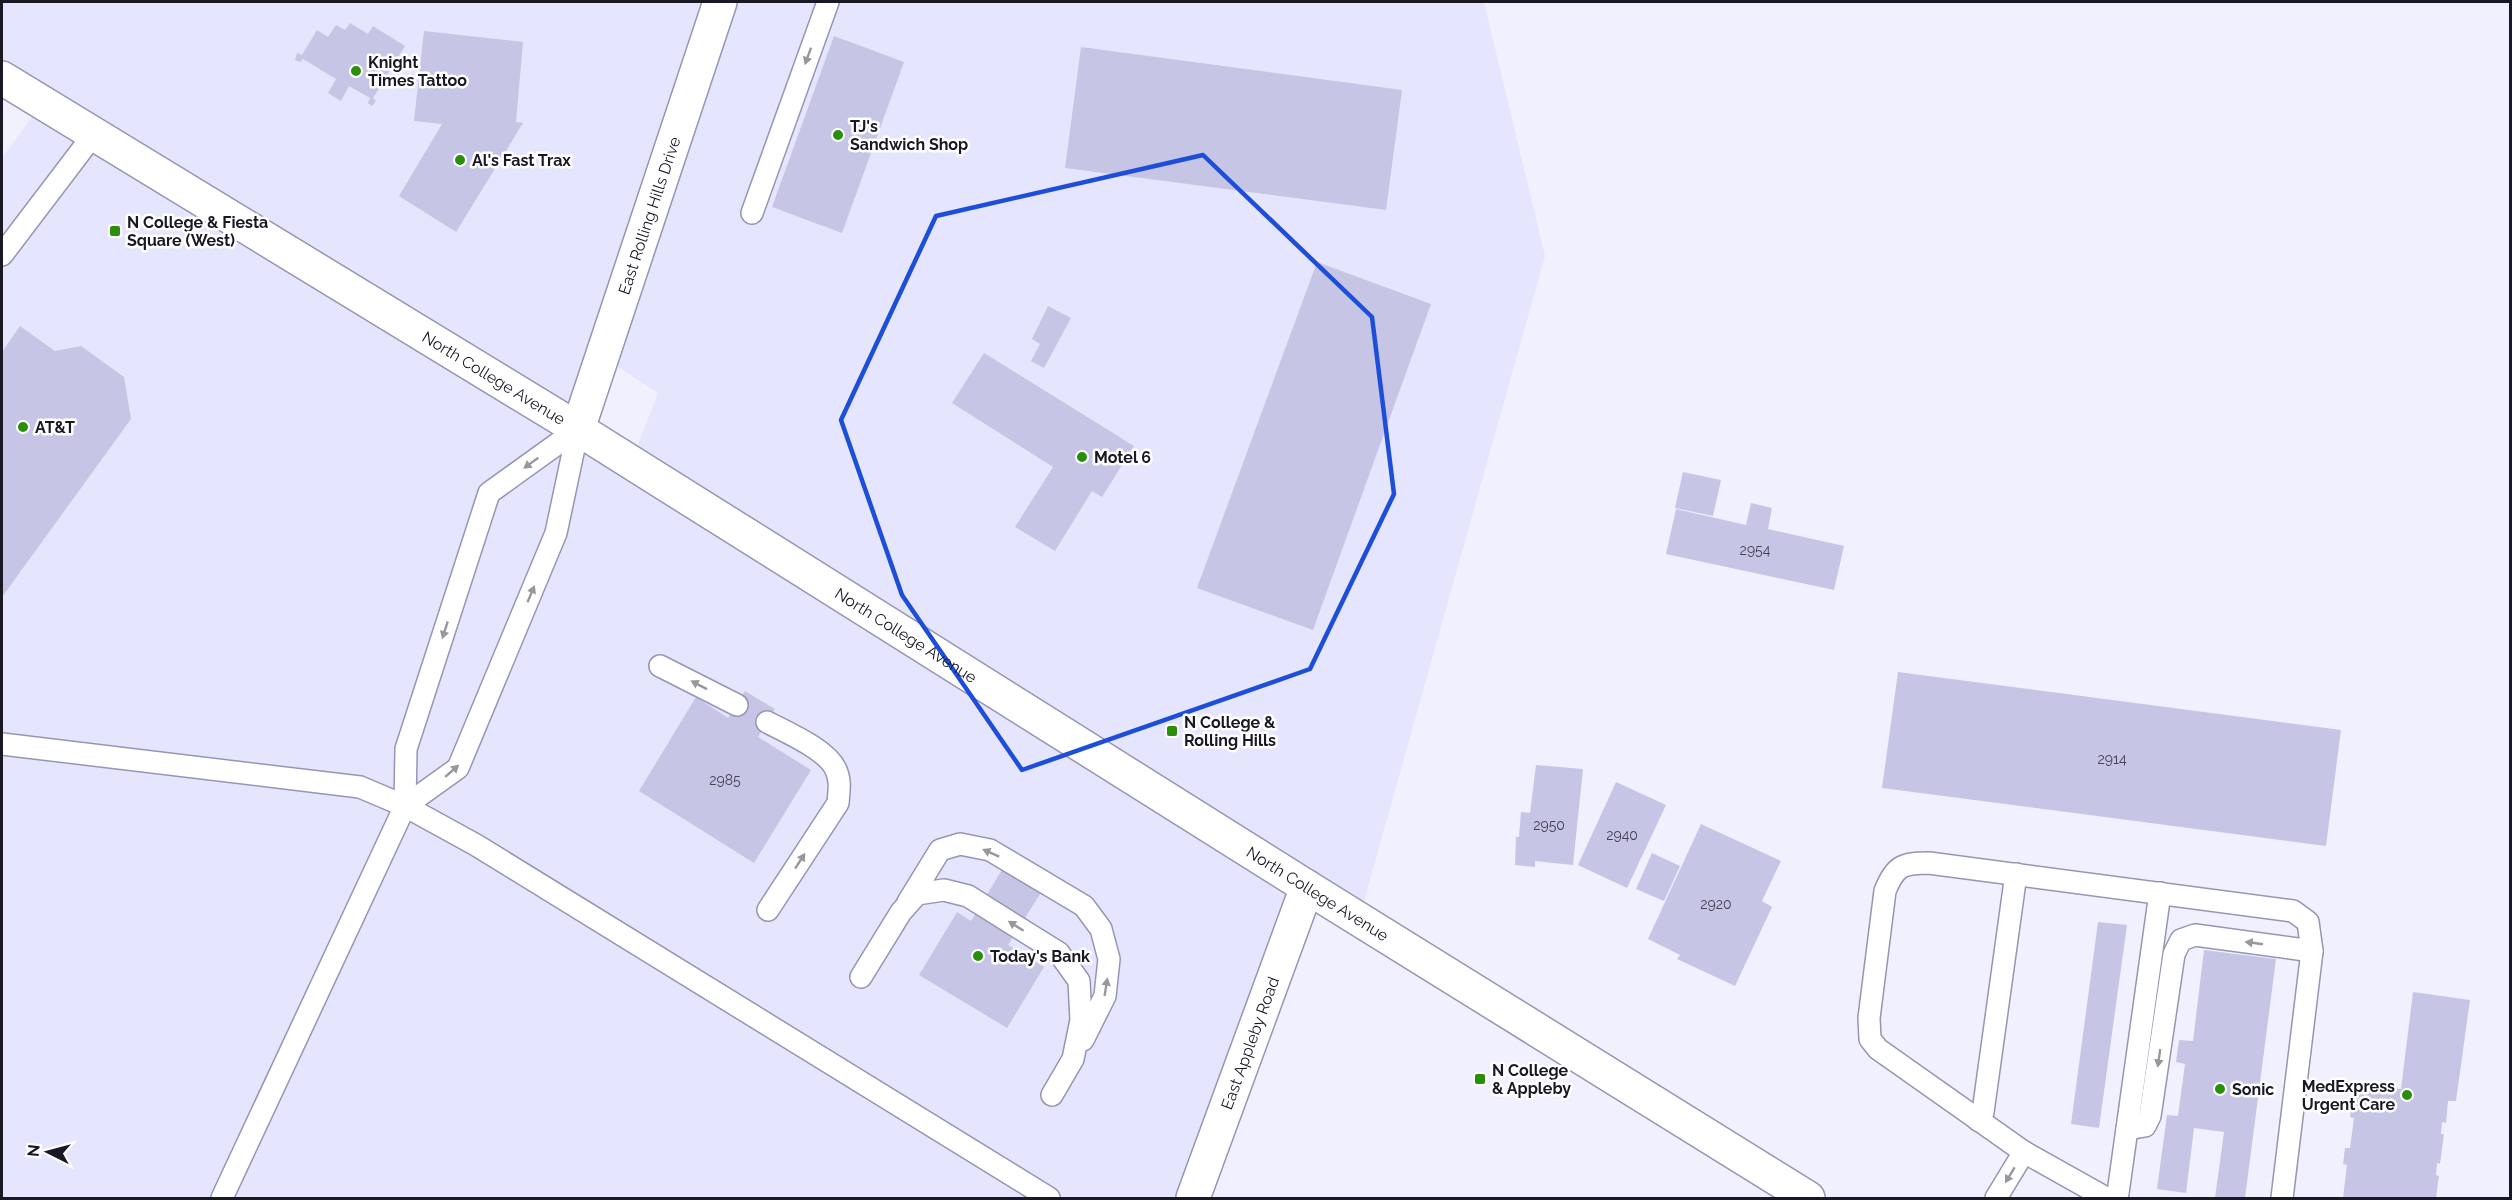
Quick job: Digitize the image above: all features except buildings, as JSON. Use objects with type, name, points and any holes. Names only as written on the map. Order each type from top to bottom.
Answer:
[{"type":"main road","name":"East Rolling Hills Drive","points":[[578,429],[720,2]]},
{"type":"main road","name":"North College Avenue","points":[[4,86],[94,134],[578,429],[1307,887],[1808,1198]]},
{"type":"main road","name":"East Appleby Road","points":[[1193,1198],[1307,887]]},
{"type":"lane","points":[[752,213],[828,2]]},
{"type":"lane","points":[[2,255],[94,134]]},
{"type":"lane","points":[[222,1198],[405,806],[406,749],[489,493],[578,429]]},
{"type":"lane","points":[[405,806],[458,768],[556,533],[578,429]]},
{"type":"lane","points":[[660,666],[737,705]]},
{"type":"lane","points":[[767,722],[827,757],[836,769],[840,785],[838,803],[768,910]]},
{"type":"lane","points":[[2,744],[360,788],[405,806],[477,844],[1049,1198]]},
{"type":"lane","points":[[861,977],[940,850],[960,844],[990,850],[1084,906],[1101,929],[1109,959],[1105,996],[1074,1059],[1052,1095]]},
{"type":"lane","points":[[2106,1198],[2077,1191],[1878,1049],[1870,1039],[1869,1018],[1885,891],[1892,873],[1908,863],[2016,874],[2294,911],[2308,922],[2312,951],[2282,1198]]},
{"type":"lane","points":[[1978,1119],[1983,1112],[2016,874]]},
{"type":"lane","points":[[901,912],[917,894],[944,890],[968,896],[1059,953],[1079,981],[1081,1020],[1074,1059]]},
{"type":"lane","points":[[2115,1198],[2118,1193],[2160,893]]},
{"type":"lane","points":[[2127,1129],[2145,1126],[2150,1116],[2174,954],[2181,940],[2195,935],[2312,951]]},
{"type":"lane","points":[[1996,1198],[2024,1152]]},
{"type":"highlighted area","points":[[1203,155],[1372,317],[1394,494],[1310,669],[1022,770],[902,595],[841,420],[936,216]]},
{"type":"shaded area","points":[[2,2],[1484,2],[1545,256],[1359,919],[1307,887],[1193,1198],[2,1198],[2,158],[42,103],[2,78]],"holes":[[[603,357],[658,393],[631,462],[578,429]]]},
{"type":"place","name":"Knight Times Tattoo","points":[[356,71]]},
{"type":"place","name":"TJ's Sandwich Shop","points":[[838,135]]},
{"type":"place","name":"Al's Fast Trax","points":[[460,160]]},
{"type":"place","name":"N College & Fiesta Square (West)","points":[[115,231]]},
{"type":"place","name":"AT&T","points":[[23,427]]},
{"type":"place","name":"Motel 6","points":[[1082,457]]},
{"type":"place","name":"N College & Rolling Hills","points":[[1172,731]]},
{"type":"place","name":"Today's Bank","points":[[978,956]]},
{"type":"place","name":"N College & Appleby","points":[[1480,1079]]},
{"type":"place","name":"Sonic","points":[[2220,1089]]},
{"type":"place","name":"MedExpress Urgent Care","points":[[2407,1095]]}]
